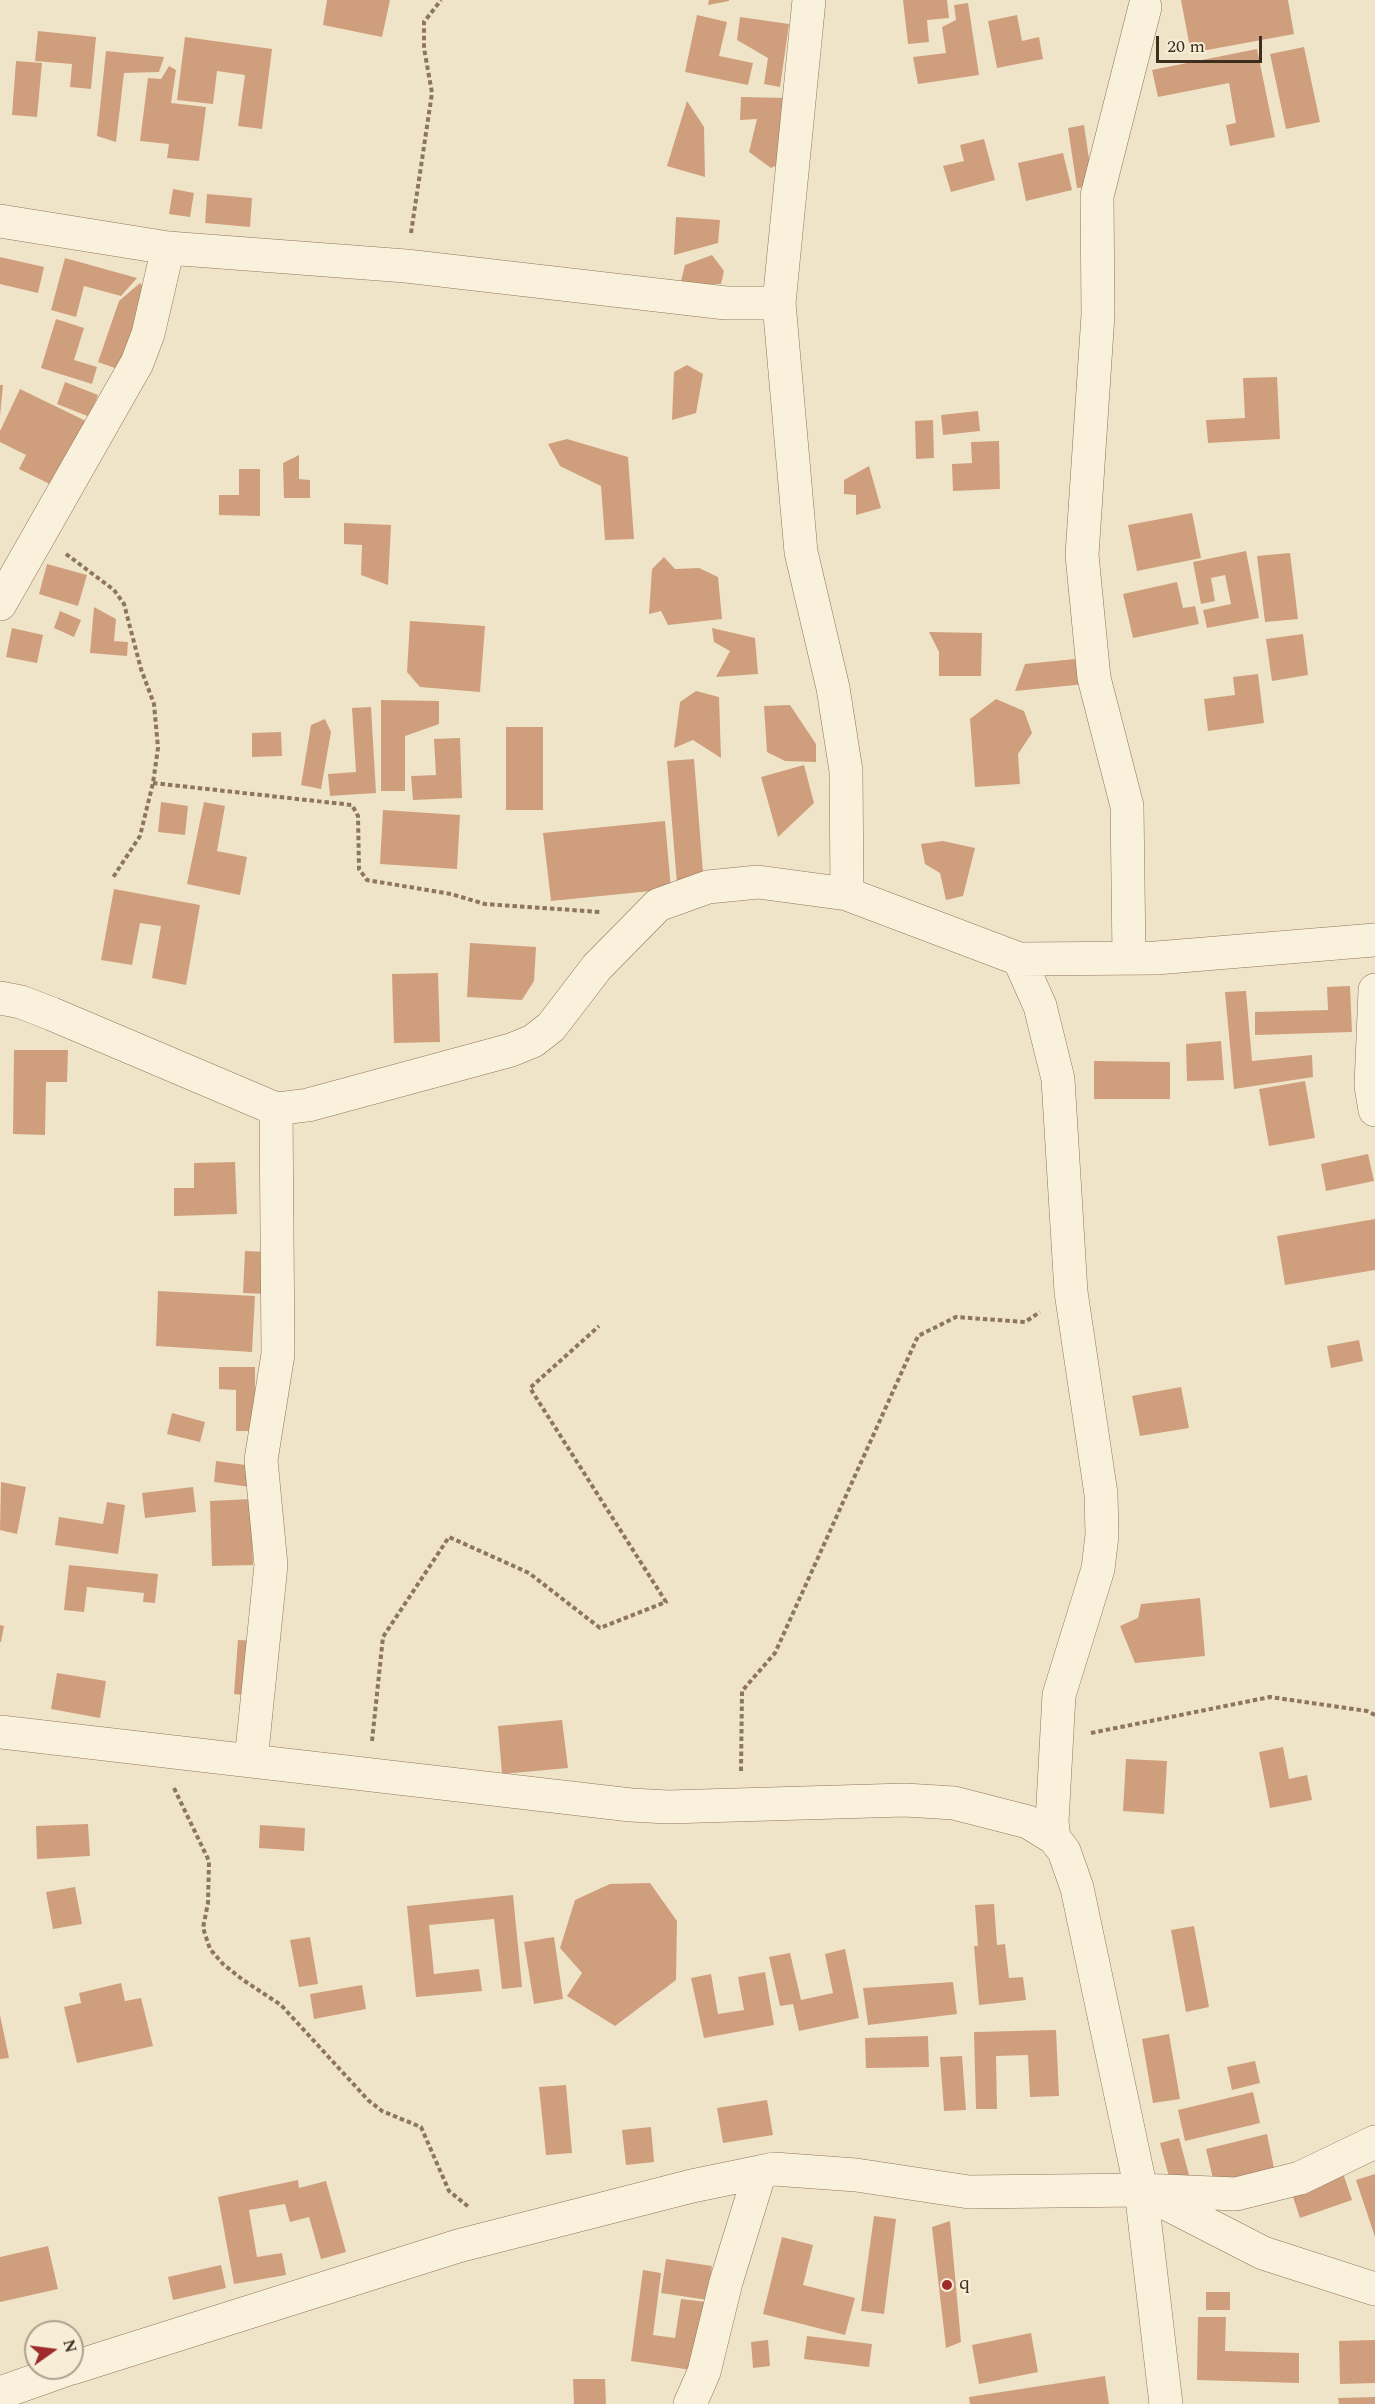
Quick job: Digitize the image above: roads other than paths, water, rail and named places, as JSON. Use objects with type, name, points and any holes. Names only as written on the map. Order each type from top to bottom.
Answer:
[{"type":"street","points":[[809,0],[779,303],[801,552],[833,688],[846,771],[847,894]]},
{"type":"street","points":[[1129,957],[1127,806],[1094,678],[1082,555],[1098,315],[1097,195],[1145,7]]},
{"type":"street","points":[[0,221],[168,248],[406,266],[703,301],[779,303]]},
{"type":"street","points":[[0,604],[137,363],[148,334],[168,248]]},
{"type":"street","points":[[0,976],[10,1000],[276,1109],[308,1105],[511,1050],[532,1041],[551,1027],[605,959],[658,905],[708,887],[758,882],[847,894],[1019,959],[1129,957],[1375,939]]},
{"type":"street","points":[[1019,959],[1040,1006],[1058,1079],[1071,1292],[1101,1494],[1102,1535],[1098,1569],[1059,1695],[1052,1807],[1054,1838]]},
{"type":"street","points":[[1375,990],[1371,1086],[1375,1110]]},
{"type":"street","points":[[251,1761],[271,1565],[261,1460],[278,1354],[276,1109]]},
{"type":"street","points":[[0,1732],[631,1805],[668,1807],[905,1800],[954,1803],[1028,1822],[1054,1838],[1064,1851],[1077,1888],[1141,2190],[1166,2404]]},
{"type":"street","points":[[84,2364],[458,2246],[681,2188],[774,2169],[856,2175],[969,2192],[1141,2190],[1236,2194],[1300,2178],[1375,2142]]},
{"type":"street","points":[[690,2404],[705,2372],[726,2283],[760,2172]]},
{"type":"street","points":[[1141,2190],[1263,2253],[1375,2289]]},
{"type":"street","points":[[0,2392],[36,2380]]},
{"type":"place","name":"q","points":[[947,2285]]}]
